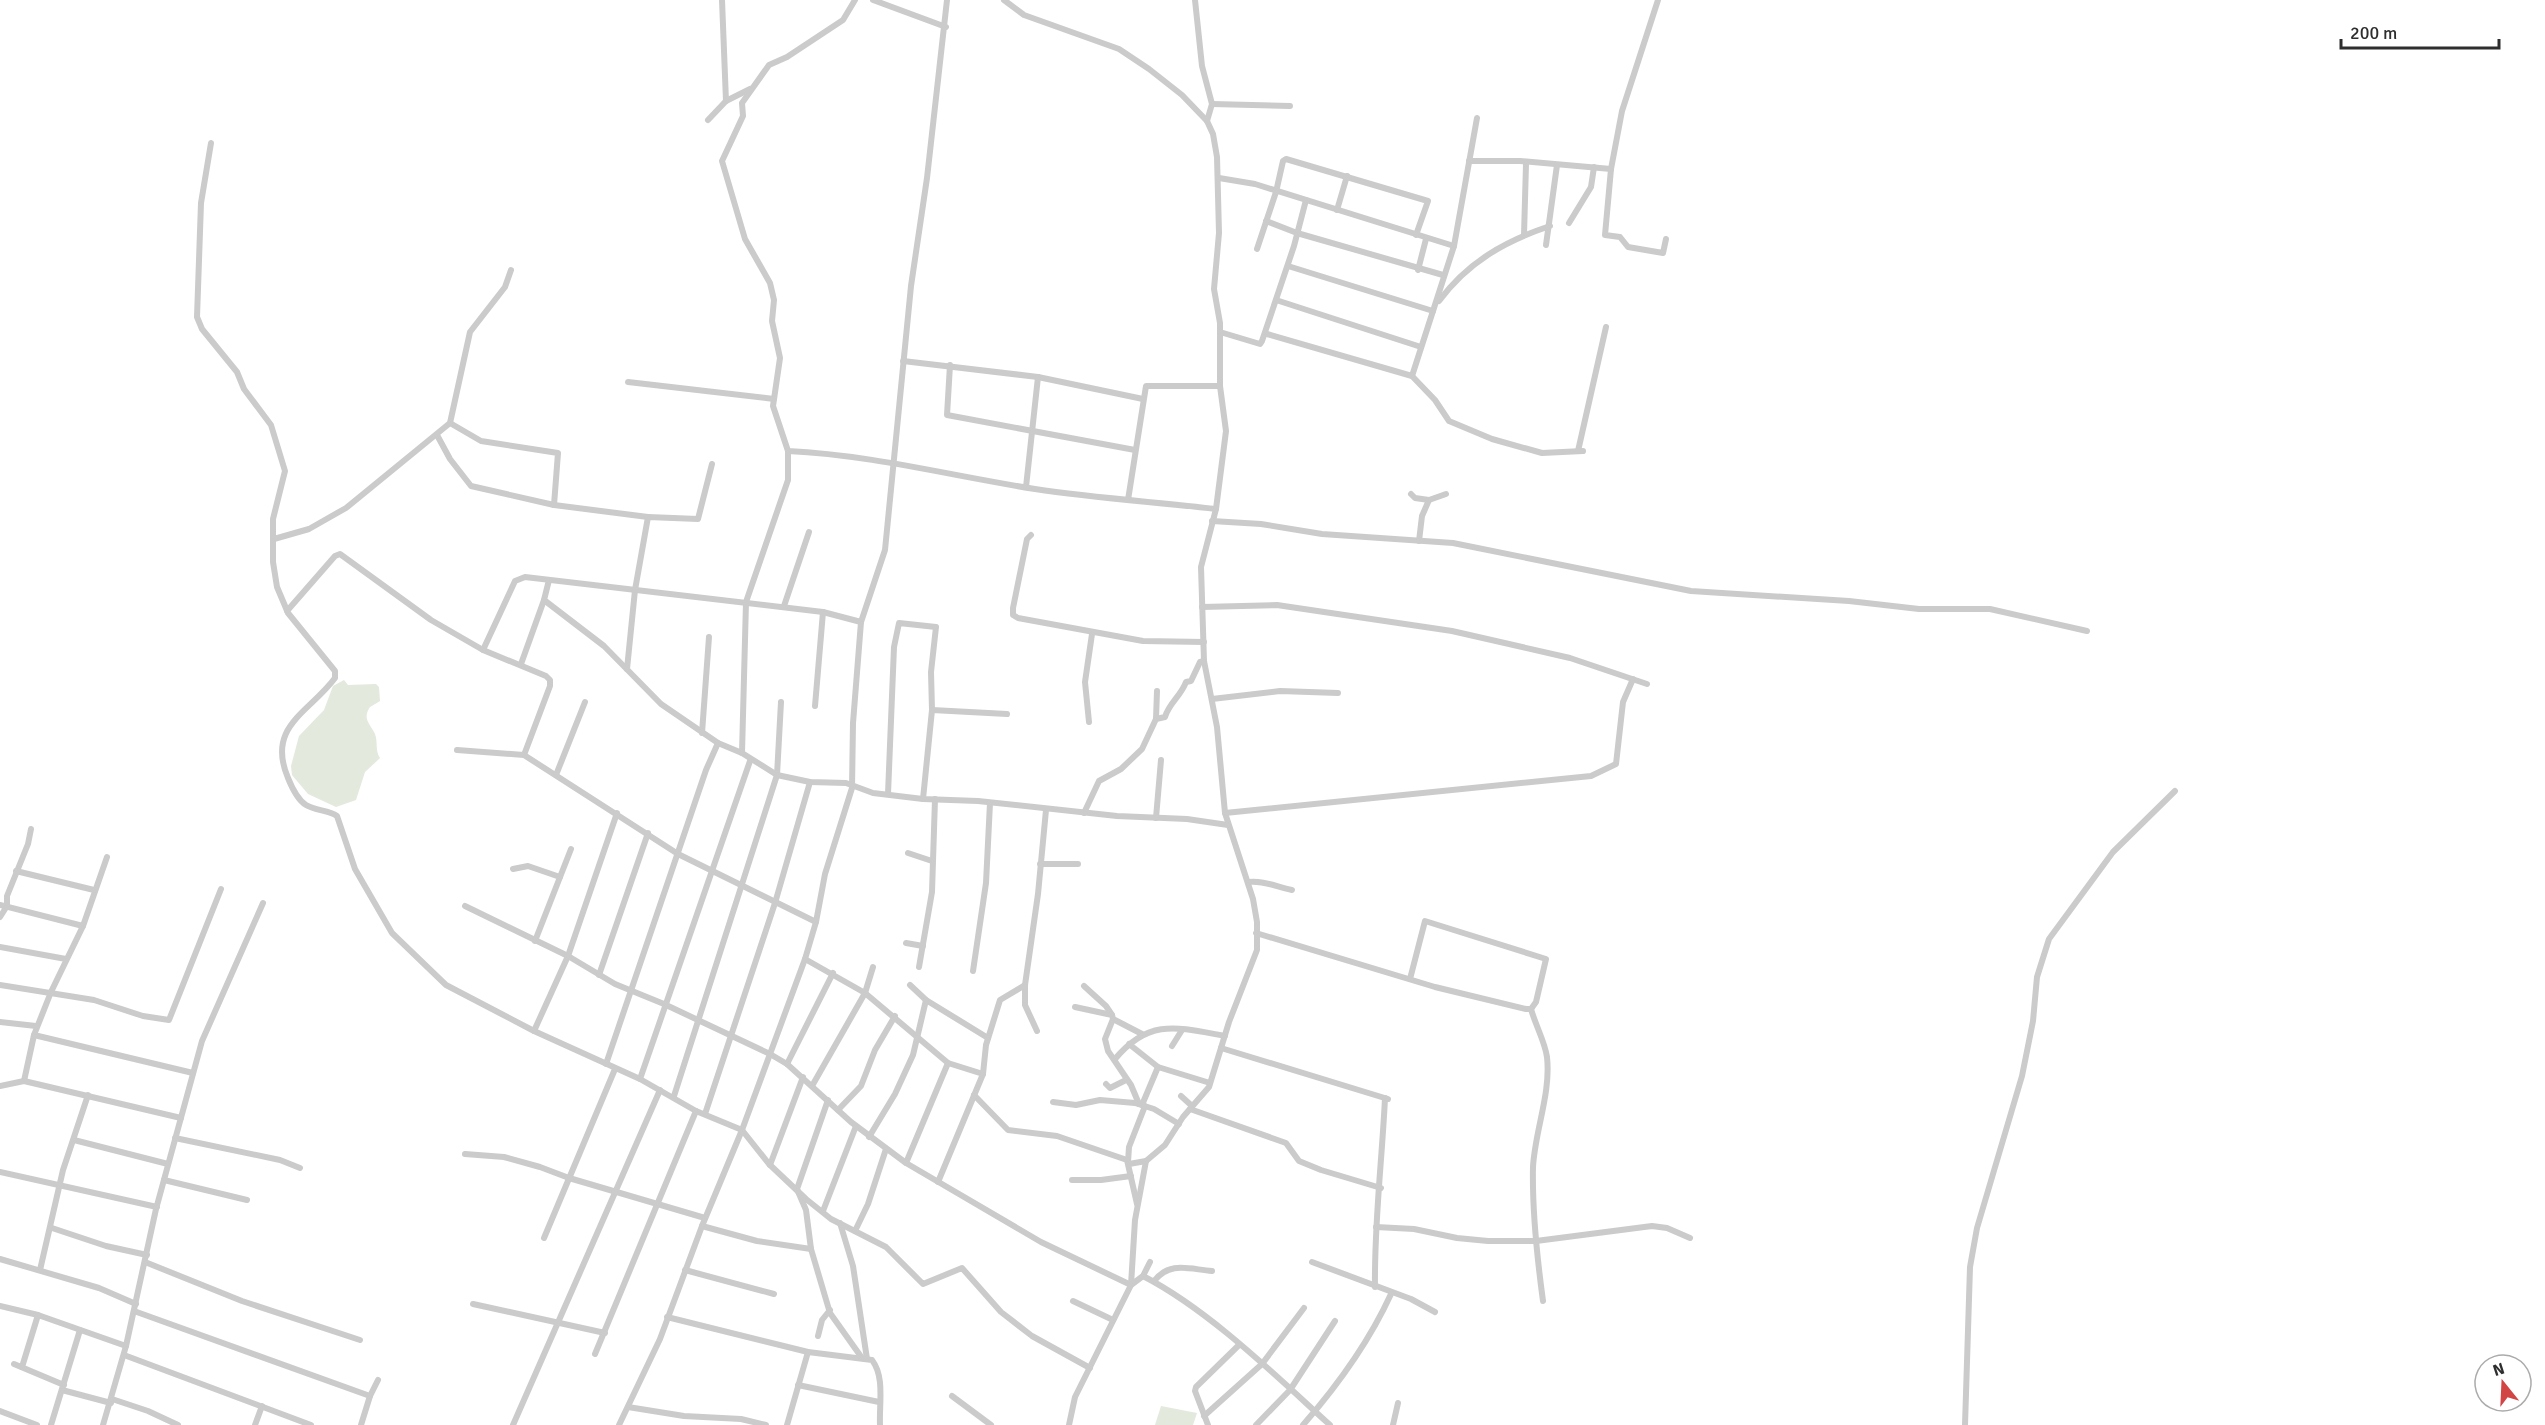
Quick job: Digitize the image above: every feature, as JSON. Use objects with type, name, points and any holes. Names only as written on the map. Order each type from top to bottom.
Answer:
[{"type":"street","points":[[722,0],[726,101]]},
{"type":"street","points":[[742,753],[746,603],[788,480],[788,451],[773,406],[780,358],[772,321],[774,300],[770,283],[745,238],[722,161],[743,116],[742,103],[769,64],[787,57],[843,20],[855,0]]},
{"type":"street","points":[[873,0],[946,27]]},
{"type":"street","points":[[619,1425],[645,1373],[742,1130],[805,959],[816,922],[825,874],[852,788],[853,723],[861,622],[885,550],[903,361],[946,27],[947,0]]},
{"type":"street","points":[[974,1095],[1008,1130],[1068,1138],[1129,1163],[1146,1161],[1162,1149],[1191,1108],[1205,1095],[1257,950],[1257,922],[1248,882],[1225,813],[1212,699],[1204,661],[1201,567],[1216,509],[1226,431],[1220,386],[1220,332],[1214,274],[1218,257],[1219,178],[1213,134],[1207,121],[1182,95],[1119,49],[1024,15],[1004,0]]},
{"type":"street","points":[[1195,0],[1202,66],[1212,104],[1207,121]]},
{"type":"street","points":[[1658,0],[1622,111],[1611,169],[1605,235],[1620,237],[1628,247],[1663,253],[1666,239]]},
{"type":"street","points":[[708,120],[726,101],[752,88]]},
{"type":"street","points":[[1212,104],[1290,106]]},
{"type":"street","points":[[1412,376],[1454,246],[1477,118]]},
{"type":"street","points":[[211,143],[201,203],[197,317],[202,329],[237,372],[244,389],[271,425],[285,471],[273,519],[273,562],[277,587],[287,611],[332,666],[335,678],[290,722],[282,755],[292,787],[306,805],[337,816],[361,882],[392,933],[422,965],[446,986],[534,1031],[640,1079],[674,1096],[696,1111],[742,1130],[770,1165],[797,1190],[840,1223],[896,1254],[923,1284],[962,1268],[966,1270],[984,1294],[1008,1318],[1032,1336],[1090,1368]]},
{"type":"street","points":[[1257,249],[1276,192],[1282,161],[1286,159],[1428,201],[1416,235]]},
{"type":"street","points":[[1469,161],[1611,169]]},
{"type":"street","points":[[1524,235],[1526,164]]},
{"type":"street","points":[[1546,245],[1557,165]]},
{"type":"street","points":[[1569,223],[1591,187],[1594,167]]},
{"type":"street","points":[[1337,210],[1347,176]]},
{"type":"street","points":[[1219,178],[1255,184],[1454,246]]},
{"type":"street","points":[[1220,332],[1260,344],[1267,334],[1306,200]]},
{"type":"street","points":[[1266,221],[1297,233],[1418,270],[1443,275]]},
{"type":"street","points":[[1434,308],[1452,282],[1480,259],[1501,245],[1550,226]]},
{"type":"street","points":[[1418,270],[1426,238]]},
{"type":"street","points":[[1288,266],[1434,308]]},
{"type":"street","points":[[274,539],[309,529],[346,508],[404,457],[437,435],[450,423],[470,332],[505,287],[511,270]]},
{"type":"street","points":[[1276,300],[1421,347]]},
{"type":"street","points":[[1267,334],[1412,376],[1435,400],[1449,421],[1492,439],[1542,453],[1580,451],[1606,327]]},
{"type":"street","points":[[903,361],[950,365],[1038,378],[1143,399]]},
{"type":"street","points":[[950,365],[947,416],[1135,450]]},
{"type":"street","points":[[1026,487],[1038,378]]},
{"type":"street","points":[[628,382],[774,399]]},
{"type":"street","points":[[1128,500],[1146,386],[1220,386]]},
{"type":"street","points":[[450,423],[481,441],[558,453],[554,505]]},
{"type":"street","points":[[437,435],[450,459],[471,486],[554,505],[648,517],[698,519],[712,464]]},
{"type":"street","points":[[788,451],[831,453],[892,461],[1026,487],[1216,509]]},
{"type":"street","points":[[1411,494],[1415,498],[1429,500],[1446,494]]},
{"type":"street","points":[[1419,541],[1422,516],[1429,500]]},
{"type":"street","points":[[627,669],[635,590],[648,517]]},
{"type":"street","points":[[1212,521],[1261,524],[1322,534],[1453,543],[1691,591],[1849,601],[1919,609],[1990,609],[2087,631]]},
{"type":"street","points":[[784,606],[809,532]]},
{"type":"street","points":[[1031,535],[1027,538],[1013,615],[1092,634],[1143,641],[1204,642]]},
{"type":"street","points":[[287,611],[335,556],[340,554],[431,620],[483,650],[521,664],[550,680],[524,755]]},
{"type":"street","points":[[483,650],[515,581],[525,577],[784,606],[823,612],[861,622]]},
{"type":"street","points":[[521,664],[549,580]]},
{"type":"street","points":[[544,600],[604,646],[661,704],[718,743],[742,753],[750,761],[777,776],[810,782],[846,783],[852,788],[923,799],[1186,819],[1228,825]]},
{"type":"street","points":[[1202,607],[1277,605],[1452,631],[1570,658],[1647,684]]},
{"type":"street","points":[[815,706],[823,612]]},
{"type":"street","points":[[888,794],[894,647],[899,623],[936,627],[931,672],[932,710],[923,799]]},
{"type":"street","points":[[1089,722],[1085,682],[1092,634]]},
{"type":"street","points":[[702,733],[709,637]]},
{"type":"street","points":[[1156,719],[1165,717],[1169,706],[1183,691],[1186,682],[1191,681],[1200,662],[1204,661]]},
{"type":"street","points":[[1225,813],[1592,776],[1616,764],[1623,702],[1633,679]]},
{"type":"street","points":[[1084,813],[1099,781],[1121,770],[1142,749],[1156,719],[1157,691]]},
{"type":"street","points":[[1212,699],[1280,691],[1338,693]]},
{"type":"street","points":[[556,775],[585,702]]},
{"type":"street","points":[[674,1096],[777,776],[781,702]]},
{"type":"street","points":[[932,710],[1007,714]]},
{"type":"street","points":[[606,1064],[718,743]]},
{"type":"street","points":[[457,750],[524,755],[678,854],[710,872],[816,922]]},
{"type":"street","points":[[1156,818],[1161,760]]},
{"type":"street","points":[[640,1079],[664,1004],[750,761]]},
{"type":"street","points":[[705,1114],[775,903],[810,782]]},
{"type":"street","points":[[1965,1425],[1970,1267],[1977,1228],[2022,1076],[2033,1021],[2037,977],[2049,939],[2113,852],[2175,791]]},
{"type":"street","points":[[919,967],[932,892],[935,799]]},
{"type":"street","points":[[973,971],[986,883],[990,803]]},
{"type":"street","points":[[1037,1031],[1025,1005],[1025,985],[1046,810]]},
{"type":"street","points":[[534,1031],[568,956],[617,813]]},
{"type":"street","points":[[0,917],[28,844],[31,829]]},
{"type":"street","points":[[599,975],[648,833]]},
{"type":"street","points":[[535,941],[571,849]]},
{"type":"street","points":[[908,853],[932,861]]},
{"type":"street","points":[[24,1081],[36,1026],[83,926],[107,857]]},
{"type":"street","points":[[1040,864],[1078,864]]},
{"type":"street","points":[[513,869],[528,866],[560,877]]},
{"type":"street","points":[[16,872],[94,890]]},
{"type":"street","points":[[1248,882],[1261,880],[1272,886],[1292,890]]},
{"type":"street","points":[[0,985],[94,1000],[143,1016],[169,1020],[221,889]]},
{"type":"street","points":[[104,1425],[124,1355],[157,1207],[202,1041],[263,903]]},
{"type":"street","points":[[3,905],[83,926]]},
{"type":"street","points":[[465,906],[568,956],[599,975],[770,1054],[803,1077],[869,1137],[906,1163],[1041,1242],[1131,1285]]},
{"type":"street","points":[[1410,979],[1425,921],[1546,959],[1536,1002],[1531,1009]]},
{"type":"street","points":[[1256,933],[1486,1001],[1531,1009]]},
{"type":"street","points":[[906,943],[923,946]]},
{"type":"street","points":[[0,947],[66,959]]},
{"type":"street","points":[[805,959],[865,993],[948,1063],[983,1074]]},
{"type":"street","points":[[812,1086],[865,993],[873,967]]},
{"type":"street","points":[[787,1064],[833,973]]},
{"type":"street","points":[[910,985],[926,1000],[988,1038]]},
{"type":"street","points":[[938,1182],[983,1074],[988,1038],[1000,1000],[1025,985]]},
{"type":"street","points":[[1084,986],[1106,1006],[1112,1017],[1106,1039],[1108,1051],[1142,1105]]},
{"type":"street","points":[[869,1137],[895,1094],[913,1055],[926,1000]]},
{"type":"street","points":[[1075,1007],[1112,1017],[1142,1034]]},
{"type":"street","points":[[1531,1009],[1547,1054],[1548,1078],[1536,1135],[1533,1167],[1536,1241],[1542,1301]]},
{"type":"street","points":[[838,1110],[861,1086],[875,1050],[895,1016]]},
{"type":"street","points":[[0,1022],[36,1026]]},
{"type":"street","points":[[1115,1059],[1142,1034],[1163,1027],[1225,1036]]},
{"type":"street","points":[[1172,1046],[1182,1030]]},
{"type":"street","points":[[34,1035],[193,1073]]},
{"type":"street","points":[[1129,1044],[1158,1067],[1210,1083]]},
{"type":"street","points":[[1221,1048],[1387,1098],[1376,1227],[1375,1287]]},
{"type":"street","points":[[906,1163],[948,1063]]},
{"type":"street","points":[[1138,1206],[1129,1163],[1129,1147],[1142,1105],[1158,1067]]},
{"type":"street","points":[[544,1238],[615,1069]]},
{"type":"street","points":[[770,1165],[803,1077]]},
{"type":"street","points":[[1106,1084],[1110,1088],[1126,1080]]},
{"type":"street","points":[[0,1086],[24,1081],[181,1118]]},
{"type":"street","points":[[513,1425],[660,1090]]},
{"type":"street","points":[[40,1270],[61,1185],[88,1095]]},
{"type":"street","points":[[1180,1096],[1191,1108],[1286,1143],[1299,1161],[1381,1188]]},
{"type":"street","points":[[1053,1102],[1076,1105],[1100,1100],[1142,1105],[1179,1124]]},
{"type":"street","points":[[828,1101],[797,1190],[806,1209],[811,1250],[830,1310],[865,1358],[878,1368],[880,1425]]},
{"type":"street","points":[[595,1354],[696,1111]]},
{"type":"street","points":[[823,1211],[856,1126]]},
{"type":"street","points":[[175,1138],[280,1160],[300,1168]]},
{"type":"street","points":[[74,1140],[168,1164]]},
{"type":"street","points":[[855,1231],[868,1204],[886,1149]]},
{"type":"street","points":[[465,1154],[504,1157],[705,1218]]},
{"type":"street","points":[[1069,1425],[1071,1408],[1131,1285],[1138,1206],[1146,1161]]},
{"type":"street","points":[[0,1172],[157,1207]]},
{"type":"street","points":[[1072,1180],[1101,1180],[1131,1176]]},
{"type":"street","points":[[164,1180],[248,1200]]},
{"type":"street","points":[[840,1223],[853,1266],[865,1358]]},
{"type":"street","points":[[702,1226],[757,1241],[811,1250]]},
{"type":"street","points":[[1376,1227],[1414,1229],[1457,1238],[1488,1241],[1536,1241],[1652,1226],[1667,1228],[1690,1238]]},
{"type":"street","points":[[52,1228],[106,1246],[147,1255]]},
{"type":"street","points":[[0,1259],[119,1294],[136,1304]]},
{"type":"street","points":[[145,1262],[242,1301],[360,1340]]},
{"type":"street","points":[[1131,1285],[1143,1275],[1150,1262]]},
{"type":"street","points":[[1312,1262],[1353,1276],[1391,1294],[1411,1299],[1435,1312]]},
{"type":"street","points":[[1154,1281],[1161,1271],[1172,1268],[1212,1271]]},
{"type":"street","points":[[685,1270],[774,1294]]},
{"type":"street","points":[[1143,1275],[1239,1345],[1330,1425]]},
{"type":"street","points":[[1303,1425],[1339,1383],[1376,1328],[1391,1294]]},
{"type":"street","points":[[1073,1301],[1113,1320]]},
{"type":"street","points":[[473,1304],[605,1333]]},
{"type":"street","points":[[0,1306],[38,1315],[126,1346]]},
{"type":"street","points":[[1204,1416],[1262,1364],[1304,1308]]},
{"type":"street","points":[[818,1336],[822,1320],[830,1310]]},
{"type":"street","points":[[134,1311],[370,1396]]},
{"type":"street","points":[[22,1367],[38,1315]]},
{"type":"street","points":[[667,1317],[808,1352],[865,1358]]},
{"type":"street","points":[[1256,1425],[1290,1390],[1335,1321]]},
{"type":"street","points":[[51,1425],[80,1330]]},
{"type":"street","points":[[1208,1425],[1195,1391],[1196,1387],[1239,1345]]},
{"type":"street","points":[[787,1425],[808,1352]]},
{"type":"street","points":[[124,1355],[311,1425]]},
{"type":"street","points":[[14,1364],[63,1387],[148,1411],[178,1425]]},
{"type":"street","points":[[361,1425],[370,1396],[378,1380]]},
{"type":"street","points":[[798,1385],[879,1402]]},
{"type":"street","points":[[952,1396],[991,1425]]},
{"type":"street","points":[[1394,1425],[1398,1403]]},
{"type":"street","points":[[255,1425],[261,1406]]},
{"type":"street","points":[[628,1407],[766,1425]]},
{"type":"street","points":[[0,1411],[37,1425]]},
{"type":"shaded area","points":[[344,680],[348,685],[376,684],[379,687],[380,701],[370,707],[367,715],[375,734],[380,758],[365,772],[356,800],[336,807],[308,794],[292,775],[291,766],[299,736],[324,710],[333,686]]},
{"type":"shaded area","points":[[1161,1406],[1197,1413],[1193,1425],[1155,1425]]}]
